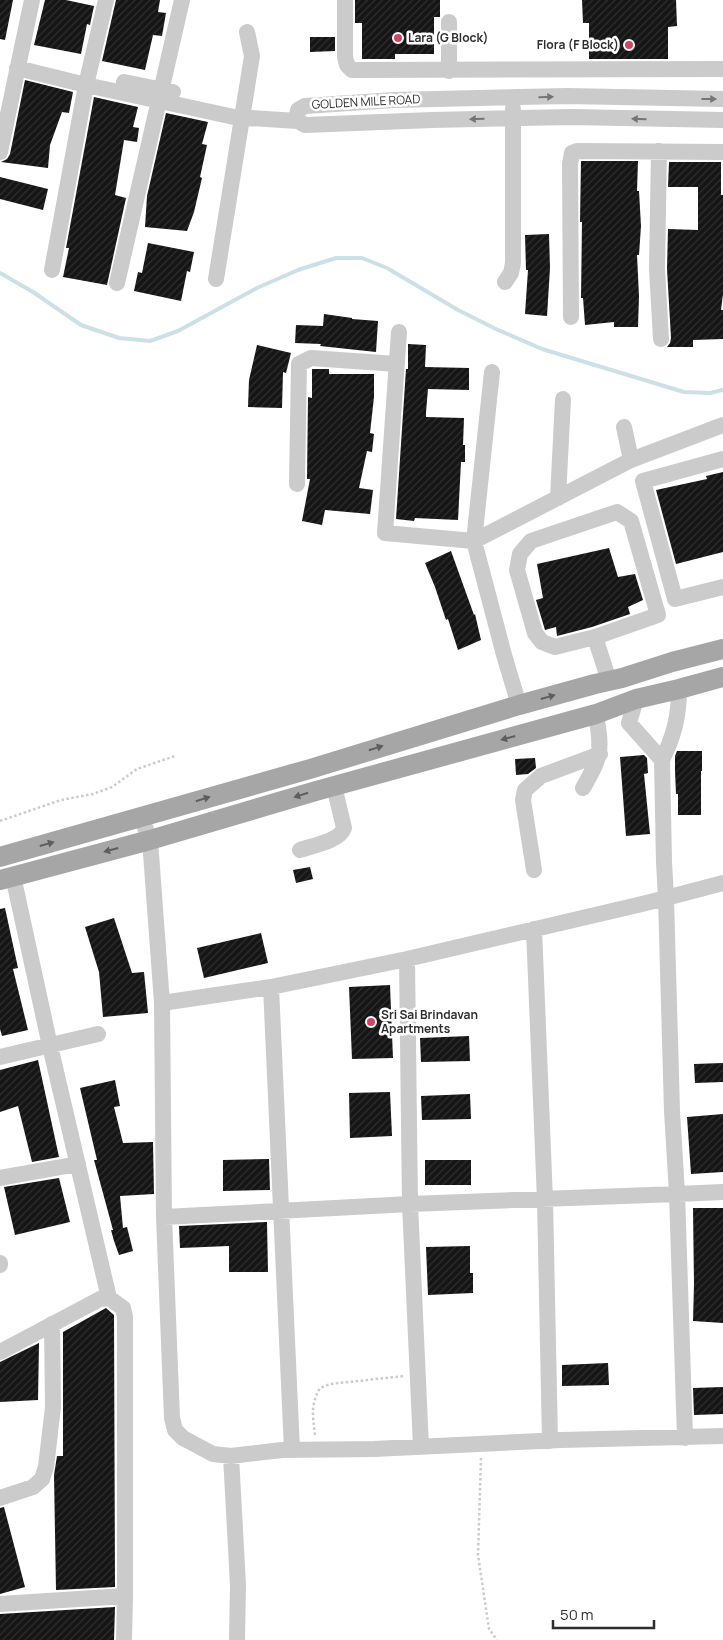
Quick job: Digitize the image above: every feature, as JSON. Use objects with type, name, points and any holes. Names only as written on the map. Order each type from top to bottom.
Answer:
[{"type":"main road","points":[[0,857],[349,757],[519,705],[723,649]]},
{"type":"main road","points":[[7,878],[150,840],[334,786],[596,714],[636,699],[723,676]]},
{"type":"main road","points":[[349,757],[356,780]]},
{"type":"street","points":[[0,152],[32,0]]},
{"type":"street","points":[[52,270],[87,80],[106,0]]},
{"type":"street","points":[[117,284],[182,0]]},
{"type":"street","points":[[345,0],[345,57],[347,65],[352,70],[723,69]]},
{"type":"street","points":[[448,22],[449,71]]},
{"type":"street","points":[[216,279],[252,56],[247,32]]},
{"type":"street","points":[[18,62],[87,80],[243,112],[298,115]]},
{"type":"street","points":[[661,119],[665,98],[666,76]]},
{"type":"street","name":"GOLDEN MILE ROAD","points":[[723,99],[567,96],[394,100],[305,106],[298,115],[305,125],[572,117],[723,120]]},
{"type":"street","points":[[505,282],[511,273],[513,263],[513,97]]},
{"type":"street","points":[[394,100],[395,121]]},
{"type":"street","points":[[571,317],[570,157],[572,153],[577,151],[723,152]]},
{"type":"street","points":[[659,151],[658,269],[661,339]]},
{"type":"street","points":[[399,332],[385,533],[474,542],[631,460],[723,425]]},
{"type":"street","points":[[297,484],[299,364],[311,358],[397,364]]},
{"type":"street","points":[[492,372],[474,542],[519,705]]},
{"type":"street","points":[[558,498],[563,400]]},
{"type":"street","points":[[624,427],[631,460]]},
{"type":"street","points":[[723,459],[643,481],[675,599],[723,587]]},
{"type":"street","points":[[617,512],[631,521],[658,615],[596,637],[555,647],[542,642],[535,634],[517,570],[520,554],[531,541],[617,512]]},
{"type":"street","points":[[596,637],[609,681]]},
{"type":"street","points":[[679,689],[679,707],[672,742],[662,760],[672,1102],[686,1438]]},
{"type":"street","points":[[636,699],[630,724],[662,760]]},
{"type":"street","points":[[583,788],[600,754],[601,740],[596,714]]},
{"type":"street","points":[[534,870],[524,800],[525,790],[540,776],[600,754]]},
{"type":"street","points":[[300,850],[337,838],[342,834],[344,828],[334,786]]},
{"type":"street","points":[[141,817],[150,840],[162,1003],[164,1217],[172,1418],[175,1430],[183,1438],[213,1454],[231,1456],[292,1450],[723,1436]]},
{"type":"street","points":[[7,878],[50,1046],[109,1298],[123,1308],[125,1317],[124,1640]]},
{"type":"street","points":[[162,1003],[272,987],[407,959],[723,883]]},
{"type":"street","points":[[534,929],[545,1200],[550,1441]]},
{"type":"street","points":[[407,959],[410,1204],[421,1447]]},
{"type":"street","points":[[272,987],[292,1450]]},
{"type":"street","points":[[0,1057],[98,1034]]},
{"type":"street","points":[[0,1178],[78,1164]]},
{"type":"street","points":[[164,1217],[410,1204],[723,1192]]},
{"type":"street","points":[[0,1352],[93,1302],[109,1298]]},
{"type":"street","points":[[0,1498],[33,1487],[42,1479],[46,1467],[54,1407],[52,1324]]},
{"type":"street","points":[[231,1456],[238,1585],[237,1640]]},
{"type":"street","points":[[0,1604],[125,1596]]},
{"type":"path","points":[[0,821],[61,800],[93,794],[112,787],[138,769],[175,756]]},
{"type":"path","points":[[317,1449],[313,1416],[314,1399],[320,1388],[330,1384],[417,1375]]},
{"type":"path","points":[[482,1444],[478,1555],[489,1629],[497,1640]]},
{"type":"building","points":[[0,0],[13,0],[5,40],[0,39]]},
{"type":"building","points":[[45,0],[66,0],[94,6],[90,25],[87,24],[81,54],[34,45]]},
{"type":"building","points":[[116,0],[160,0],[158,12],[166,13],[162,36],[153,35],[145,70],[102,61]]},
{"type":"building","name":"Lara (G Block)","points":[[355,0],[440,0],[440,17],[434,17],[434,54],[395,54],[395,59],[362,59],[362,23],[355,23]]},
{"type":"building","name":"Flora (F Block)","points":[[582,0],[676,0],[677,26],[668,27],[668,59],[589,59],[589,23],[583,23]]},
{"type":"building","points":[[310,37],[335,37],[335,51],[310,52]]},
{"type":"building","points":[[25,80],[73,92],[69,113],[62,112],[50,145],[48,168],[1,162],[7,159],[10,154]]},
{"type":"building","points":[[94,97],[138,107],[133,127],[139,128],[137,142],[124,140],[115,195],[126,198],[107,285],[63,277],[69,248],[66,248]]},
{"type":"building","points":[[166,113],[208,122],[202,144],[207,145],[200,177],[202,178],[194,212],[187,231],[145,227],[147,196]]},
{"type":"building","points":[[581,161],[638,161],[637,191],[639,191],[641,226],[639,255],[637,255],[638,327],[614,327],[614,322],[585,325],[583,298],[581,298]]},
{"type":"building","points":[[669,162],[721,162],[723,294],[721,310],[723,310],[723,339],[693,340],[693,347],[667,347],[671,338],[667,269],[668,229],[698,230],[698,187],[668,187]]},
{"type":"building","points":[[0,177],[48,189],[43,210],[0,199]]},
{"type":"building","points":[[549,234],[550,268],[547,316],[525,314],[528,270],[526,270],[525,235]]},
{"type":"building","points":[[148,243],[194,252],[190,272],[187,271],[181,301],[134,291],[138,272],[142,273]]},
{"type":"building","points":[[324,314],[378,321],[376,352],[320,346],[321,344],[295,343],[296,325],[323,326]]},
{"type":"building","points":[[408,344],[426,345],[425,367],[469,368],[469,390],[428,389],[426,412],[426,417],[464,418],[463,445],[465,445],[465,462],[461,462],[458,520],[415,518],[414,521],[396,519],[406,369],[408,369]]},
{"type":"building","points":[[257,345],[291,353],[286,373],[283,372],[282,408],[248,407],[249,380]]},
{"type":"building","points":[[312,369],[329,369],[329,374],[374,374],[374,397],[370,433],[374,434],[372,452],[367,451],[359,488],[373,490],[370,514],[325,510],[322,525],[302,521],[310,479],[307,479],[308,397],[312,398]]},
{"type":"building","points":[[723,472],[723,552],[676,564],[656,490],[707,479],[706,476]]},
{"type":"building","points":[[609,548],[618,577],[635,574],[643,600],[628,607],[630,614],[592,627],[557,636],[556,627],[545,630],[536,600],[543,598],[537,564]]},
{"type":"building","points":[[451,551],[475,614],[481,640],[458,650],[448,619],[446,620],[425,563]]},
{"type":"building","points":[[677,751],[702,751],[701,815],[678,815],[675,771]]},
{"type":"building","points":[[644,755],[647,758],[648,773],[644,774],[650,834],[626,836],[620,757]]},
{"type":"building","points":[[535,758],[536,768],[528,774],[516,775],[515,759]]},
{"type":"building","points":[[310,867],[313,879],[296,883],[293,870]]},
{"type":"building","points":[[5,908],[18,968],[13,969],[28,1030],[2,1036],[0,1029],[0,909]]},
{"type":"building","points":[[114,918],[132,973],[144,972],[148,1013],[103,1017],[99,972],[85,927]]},
{"type":"building","points":[[261,933],[268,963],[204,978],[197,948]]},
{"type":"building","name":"Sri Sai Brindavan Apartments","points":[[390,985],[393,1058],[352,1059],[349,987]]},
{"type":"building","points":[[469,1036],[470,1061],[421,1062],[420,1038]]},
{"type":"building","points":[[38,1060],[59,1157],[32,1162],[18,1106],[0,1112],[0,1070]]},
{"type":"building","points":[[723,1063],[723,1082],[695,1083],[694,1064]]},
{"type":"building","points":[[115,1080],[120,1106],[114,1107],[123,1143],[153,1142],[154,1194],[120,1196],[123,1228],[127,1227],[133,1251],[119,1255],[94,1160],[97,1160],[80,1088]]},
{"type":"building","points":[[390,1092],[392,1136],[350,1138],[349,1093]]},
{"type":"building","points":[[470,1094],[471,1119],[422,1120],[421,1096]]},
{"type":"building","points":[[723,1114],[723,1172],[691,1174],[687,1117]]},
{"type":"building","points":[[269,1159],[270,1190],[223,1191],[223,1160]]},
{"type":"building","points":[[425,1160],[471,1160],[471,1185],[425,1185]]},
{"type":"building","points":[[59,1178],[70,1222],[15,1235],[4,1187]]},
{"type":"building","points":[[693,1208],[723,1208],[723,1323],[693,1321]]},
{"type":"building","points":[[267,1222],[268,1272],[229,1272],[229,1246],[180,1248],[179,1226]]},
{"type":"building","points":[[470,1246],[470,1273],[473,1273],[473,1293],[428,1295],[426,1247]]},
{"type":"building","points":[[106,1308],[114,1315],[115,1587],[56,1590],[54,1475],[57,1456],[63,1456],[63,1332]]},
{"type":"building","points":[[39,1343],[38,1400],[0,1402],[0,1362]]},
{"type":"building","points":[[608,1363],[609,1385],[562,1386],[562,1365]]},
{"type":"building","points":[[723,1387],[723,1414],[694,1415],[693,1388]]},
{"type":"building","points":[[4,1507],[25,1587],[0,1594],[0,1508]]},
{"type":"building","points":[[115,1607],[114,1640],[0,1640],[0,1614]]},
{"type":"waterway","points":[[0,273],[33,292],[81,325],[119,338],[150,341],[178,331],[257,288],[298,270],[336,258],[362,258],[387,268],[458,310],[542,349],[684,392],[710,393],[723,390]]},
{"type":"place","name":"Lara (G Block)","points":[[398,38]]},
{"type":"place","name":"Flora (F Block)","points":[[629,45]]},
{"type":"place","name":"Sri Sai Brindavan Apartments","points":[[371,1022]]}]
